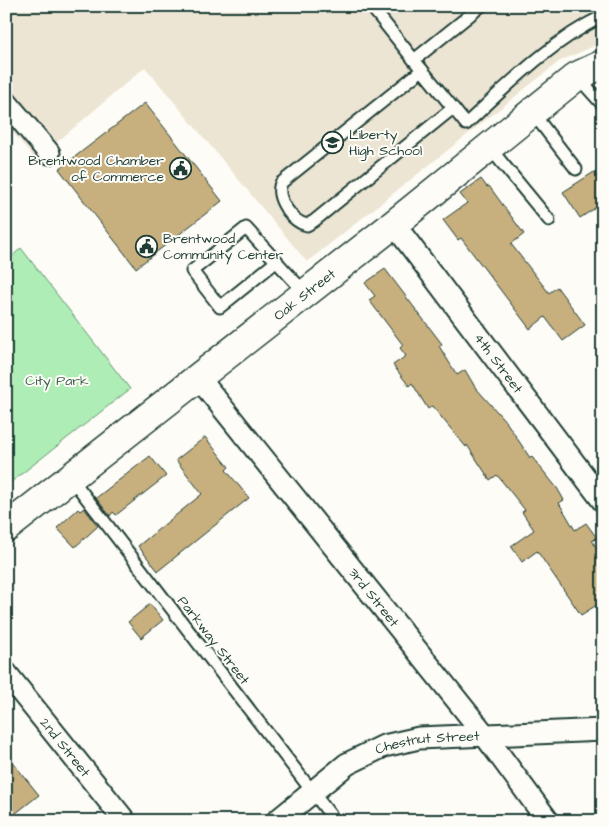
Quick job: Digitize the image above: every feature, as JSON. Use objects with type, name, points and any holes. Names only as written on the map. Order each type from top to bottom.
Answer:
[{"type":"street","name":"Oak Street","points":[[6,528],[394,224],[577,76],[603,64]]},
{"type":"street","points":[[6,102],[49,153]]},
{"type":"street","name":"4th Street","points":[[394,224],[603,501]]},
{"type":"street","name":"3rd Street","points":[[198,377],[484,734],[548,821]]},
{"type":"street","name":"2nd Street","points":[[6,673],[124,821]]},
{"type":"street","name":"Chestnut Street","points":[[277,821],[347,764],[384,746],[419,738],[603,730]]},
{"type":"lane","points":[[371,6],[466,124],[528,68],[586,24],[603,16]]},
{"type":"lane","points":[[414,60],[481,6]]},
{"type":"lane","points":[[422,70],[281,183],[279,188],[280,199],[300,224],[306,225],[314,221],[453,108]]},
{"type":"lane","points":[[577,76],[603,106]]},
{"type":"lane","points":[[532,112],[576,169]]},
{"type":"lane","points":[[489,147],[549,220]]},
{"type":"lane","points":[[277,261],[220,307],[192,271],[246,228],[277,261],[305,293]]},
{"type":"lane","name":"Parkway Street","points":[[70,477],[335,821]]},
{"type":"shaded area","name":"Liberty High School","points":[[6,6],[603,6],[603,42],[560,61],[307,262],[145,67],[36,160],[6,124]]},
{"type":"green space","name":"City Park","points":[[21,248],[130,389],[6,486],[6,262]]},
{"type":"building","points":[[145,103],[222,201],[136,268],[59,169]]},
{"type":"building","points":[[594,172],[603,185],[603,203],[580,218],[563,192]]},
{"type":"building","points":[[481,179],[487,187],[489,186],[524,234],[511,244],[549,293],[557,287],[585,325],[563,341],[545,317],[530,329],[461,238],[458,240],[443,220],[467,203],[460,194]]},
{"type":"building","points":[[385,269],[442,344],[439,346],[457,375],[465,370],[475,387],[507,423],[530,458],[532,457],[557,488],[564,500],[559,503],[575,530],[586,523],[597,538],[592,541],[603,556],[603,601],[581,615],[537,551],[522,562],[511,546],[534,530],[522,512],[525,510],[497,475],[490,480],[467,445],[466,447],[432,406],[428,409],[412,383],[409,386],[393,365],[406,356],[400,348],[403,345],[369,300],[375,296],[365,283]]},
{"type":"building","points":[[205,437],[229,467],[226,470],[249,498],[158,571],[138,546],[202,494],[176,460]]},
{"type":"building","points":[[150,456],[166,476],[116,515],[113,512],[110,516],[96,498]]},
{"type":"building","points":[[84,508],[98,526],[75,547],[57,528],[78,509],[80,511]]},
{"type":"building","points":[[150,604],[163,620],[141,638],[128,622]]},
{"type":"building","points":[[6,754],[39,795],[6,821]]},
{"type":"place","name":"Liberty High School","points":[[333,142]]},
{"type":"place","name":"Brentwood Chamber of Commerce","points":[[180,168]]},
{"type":"place","name":"Brentwood Community Center","points":[[147,246]]}]
